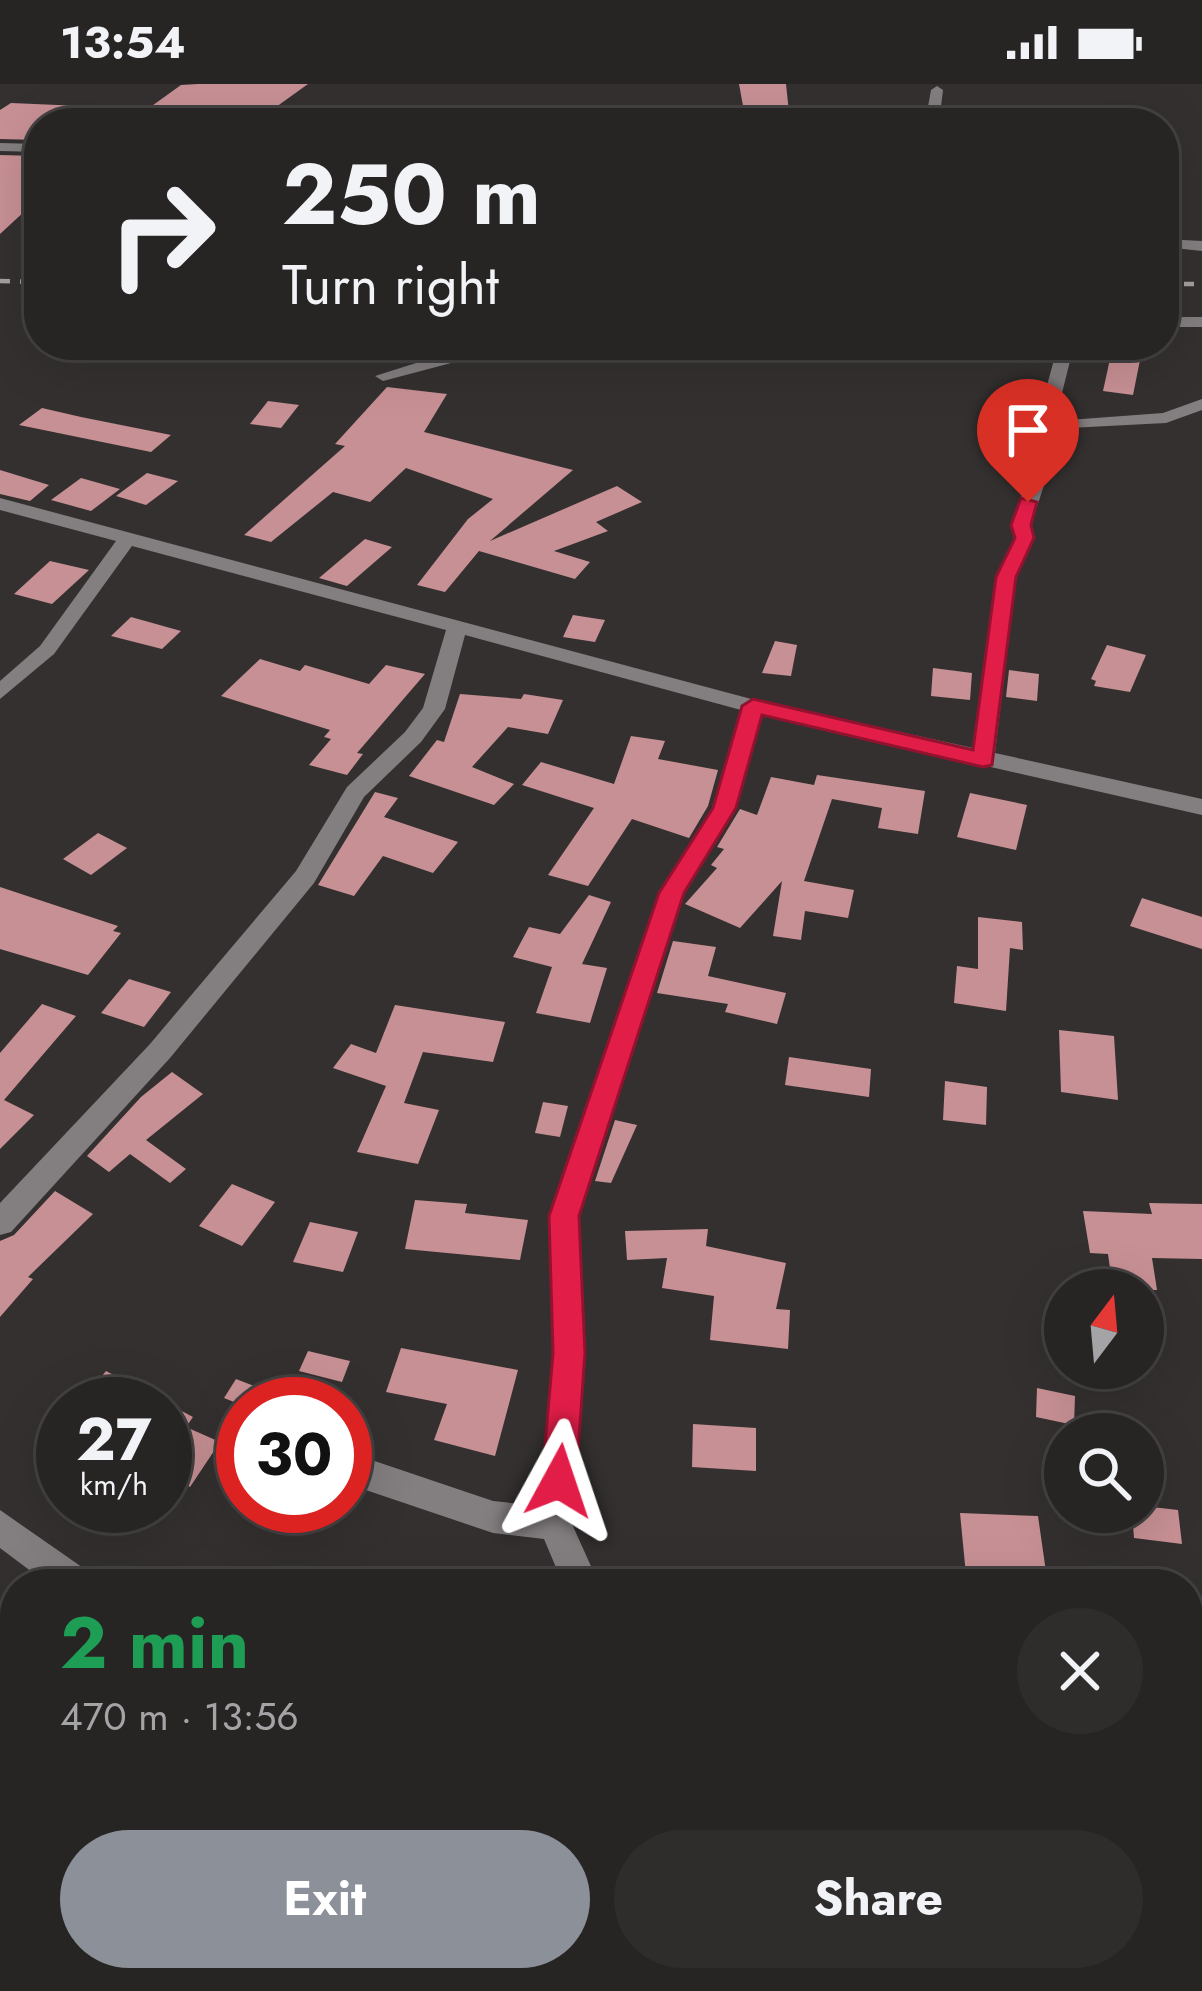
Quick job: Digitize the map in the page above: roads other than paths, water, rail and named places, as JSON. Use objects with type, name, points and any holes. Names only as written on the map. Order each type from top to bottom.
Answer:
[{"type":"street","points":[[934,108],[937,90]]},
{"type":"street","points":[[382,376],[435,360]]},
{"type":"street","points":[[983,760],[1006,577],[1024,538],[1021,525],[1042,464],[1062,360]]},
{"type":"street","points":[[1045,431],[1066,423],[1166,418],[1202,404]]},
{"type":"street","points":[[0,504],[753,706],[1202,807]]},
{"type":"street","points":[[0,692],[47,650],[128,538]]},
{"type":"street","points":[[0,1223],[160,1051],[305,878],[355,792],[413,737],[434,709],[457,628]]},
{"type":"street","points":[[574,1569],[555,1524],[569,1353],[564,1216],[672,893],[724,808],[753,706]]},
{"type":"street","points":[[372,1476],[494,1517],[555,1524]]},
{"type":"street","points":[[0,1527],[57,1569]]},
{"type":"railway","points":[[0,281],[24,282]]},
{"type":"railway","points":[[1179,284],[1202,284]]}]
